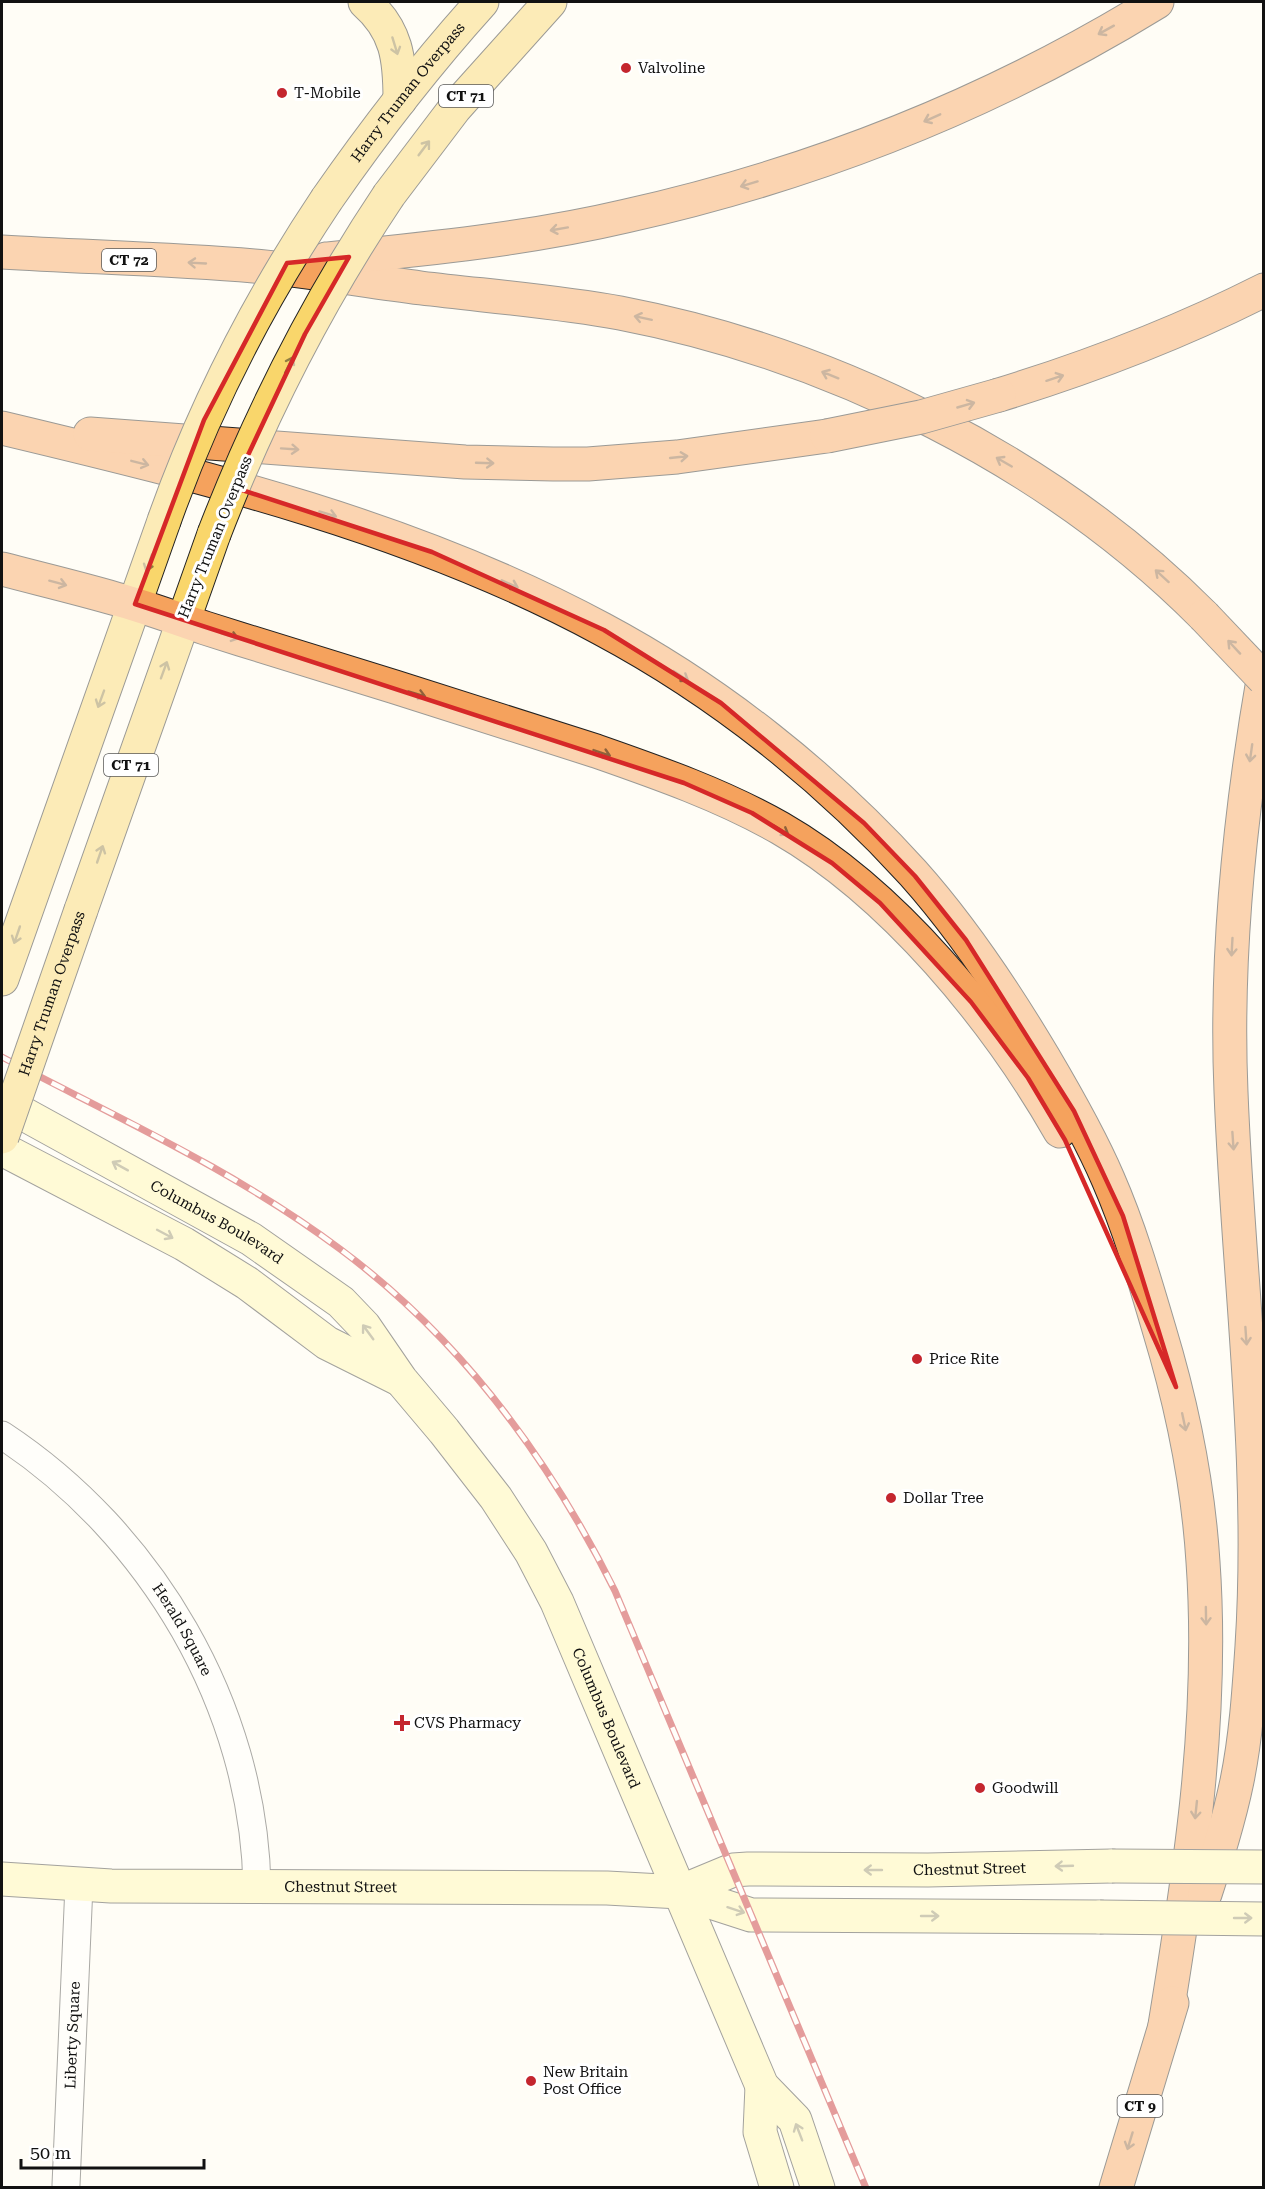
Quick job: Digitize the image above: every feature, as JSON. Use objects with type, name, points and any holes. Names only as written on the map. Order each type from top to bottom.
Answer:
[{"type":"highway","points":[[256,266],[413,250],[536,233],[625,217],[720,193],[856,150],[931,119],[1015,81],[1157,2]]},
{"type":"highway","name":"CT 72","points":[[2,252],[256,266]]},
{"type":"highway","points":[[256,266],[621,313],[706,333],[798,363],[851,384],[913,412],[1018,471],[1114,537],[1156,571],[1204,616],[1263,679]]},
{"type":"highway","points":[[2,428],[465,462],[588,464],[677,457],[827,436],[921,417],[999,396],[1143,345],[1252,296]]},
{"type":"highway","points":[[2,428],[184,474],[332,515],[467,566],[572,613],[645,653],[721,703],[792,757],[864,823],[915,876],[973,949],[1032,1038],[1074,1111],[1110,1184],[1151,1300],[1176,1387],[1189,1447],[1200,1526],[1206,1665],[1196,1811],[1165,2025]]},
{"type":"highway","points":[[2,568],[135,604],[543,733],[645,768],[752,813],[832,864],[880,903],[914,936],[971,1002],[1028,1078],[1065,1140],[1088,1185],[1176,1387]]},
{"type":"highway","name":"CT 9","points":[[1116,2187],[1228,1821],[1240,1764],[1250,1683],[1255,1585],[1256,1499],[1233,1135],[1229,1007],[1246,783],[1263,674]]},
{"type":"main road","points":[[365,2],[379,15],[393,39],[399,63],[400,100]]},
{"type":"main road","name":"Harry Truman Overpass","points":[[2,979],[164,521],[186,462],[226,375],[272,288],[356,156],[482,2]]},
{"type":"main road","name":"Harry Truman Overpass","points":[[2,1137],[182,620],[214,534],[258,430],[330,287],[389,195],[455,108],[550,2]]},
{"type":"street","name":"Columbus Boulevard","points":[[2,1102],[220,1221],[304,1275],[341,1302],[364,1326],[401,1380],[496,1498],[535,1560],[575,1642],[762,2086],[795,2120],[818,2187]]},
{"type":"street","name":"Columbus Boulevard","points":[[2,1149],[191,1248],[256,1289],[327,1343],[401,1380]]},
{"type":"street","name":"Herald Square","points":[[2,1436],[66,1484],[110,1526],[162,1593],[190,1641],[213,1687],[234,1749],[250,1816],[257,1887]]},
{"type":"street","name":"Chestnut Street","points":[[680,1892],[733,1870],[928,1870],[1112,1866],[1263,1867]]},
{"type":"street","name":"Chestnut Street","points":[[2,1880],[79,1885],[607,1888],[680,1892],[751,1915],[1263,1919]]},
{"type":"street","name":"Liberty Square","points":[[66,2185],[79,1885]]},
{"type":"street","name":"Columbus Boulevard","points":[[762,2086],[760,2132],[777,2187]]},
{"type":"highlighted area","points":[[349,257],[305,334],[233,487],[432,552],[604,630],[721,703],[864,823],[915,876],[966,940],[1074,1111],[1123,1216],[1176,1387],[1065,1140],[1028,1078],[971,1002],[880,903],[832,863],[752,813],[684,783],[135,604],[204,420],[287,263]]},
{"type":"railway","points":[[2,1057],[175,1146],[300,1221],[384,1284],[424,1321],[498,1404],[531,1448],[561,1494],[615,1591],[866,2188]]},
{"type":"place","name":"Valvoline","points":[[626,68]]},
{"type":"place","name":"T-Mobile","points":[[282,93]]},
{"type":"place","name":"Price Rite","points":[[917,1359]]},
{"type":"place","name":"Dollar Tree","points":[[891,1498]]},
{"type":"place","name":"CVS Pharmacy","points":[[402,1723]]},
{"type":"place","name":"Goodwill","points":[[980,1788]]},
{"type":"place","name":"New Britain Post Office","points":[[531,2081]]}]
